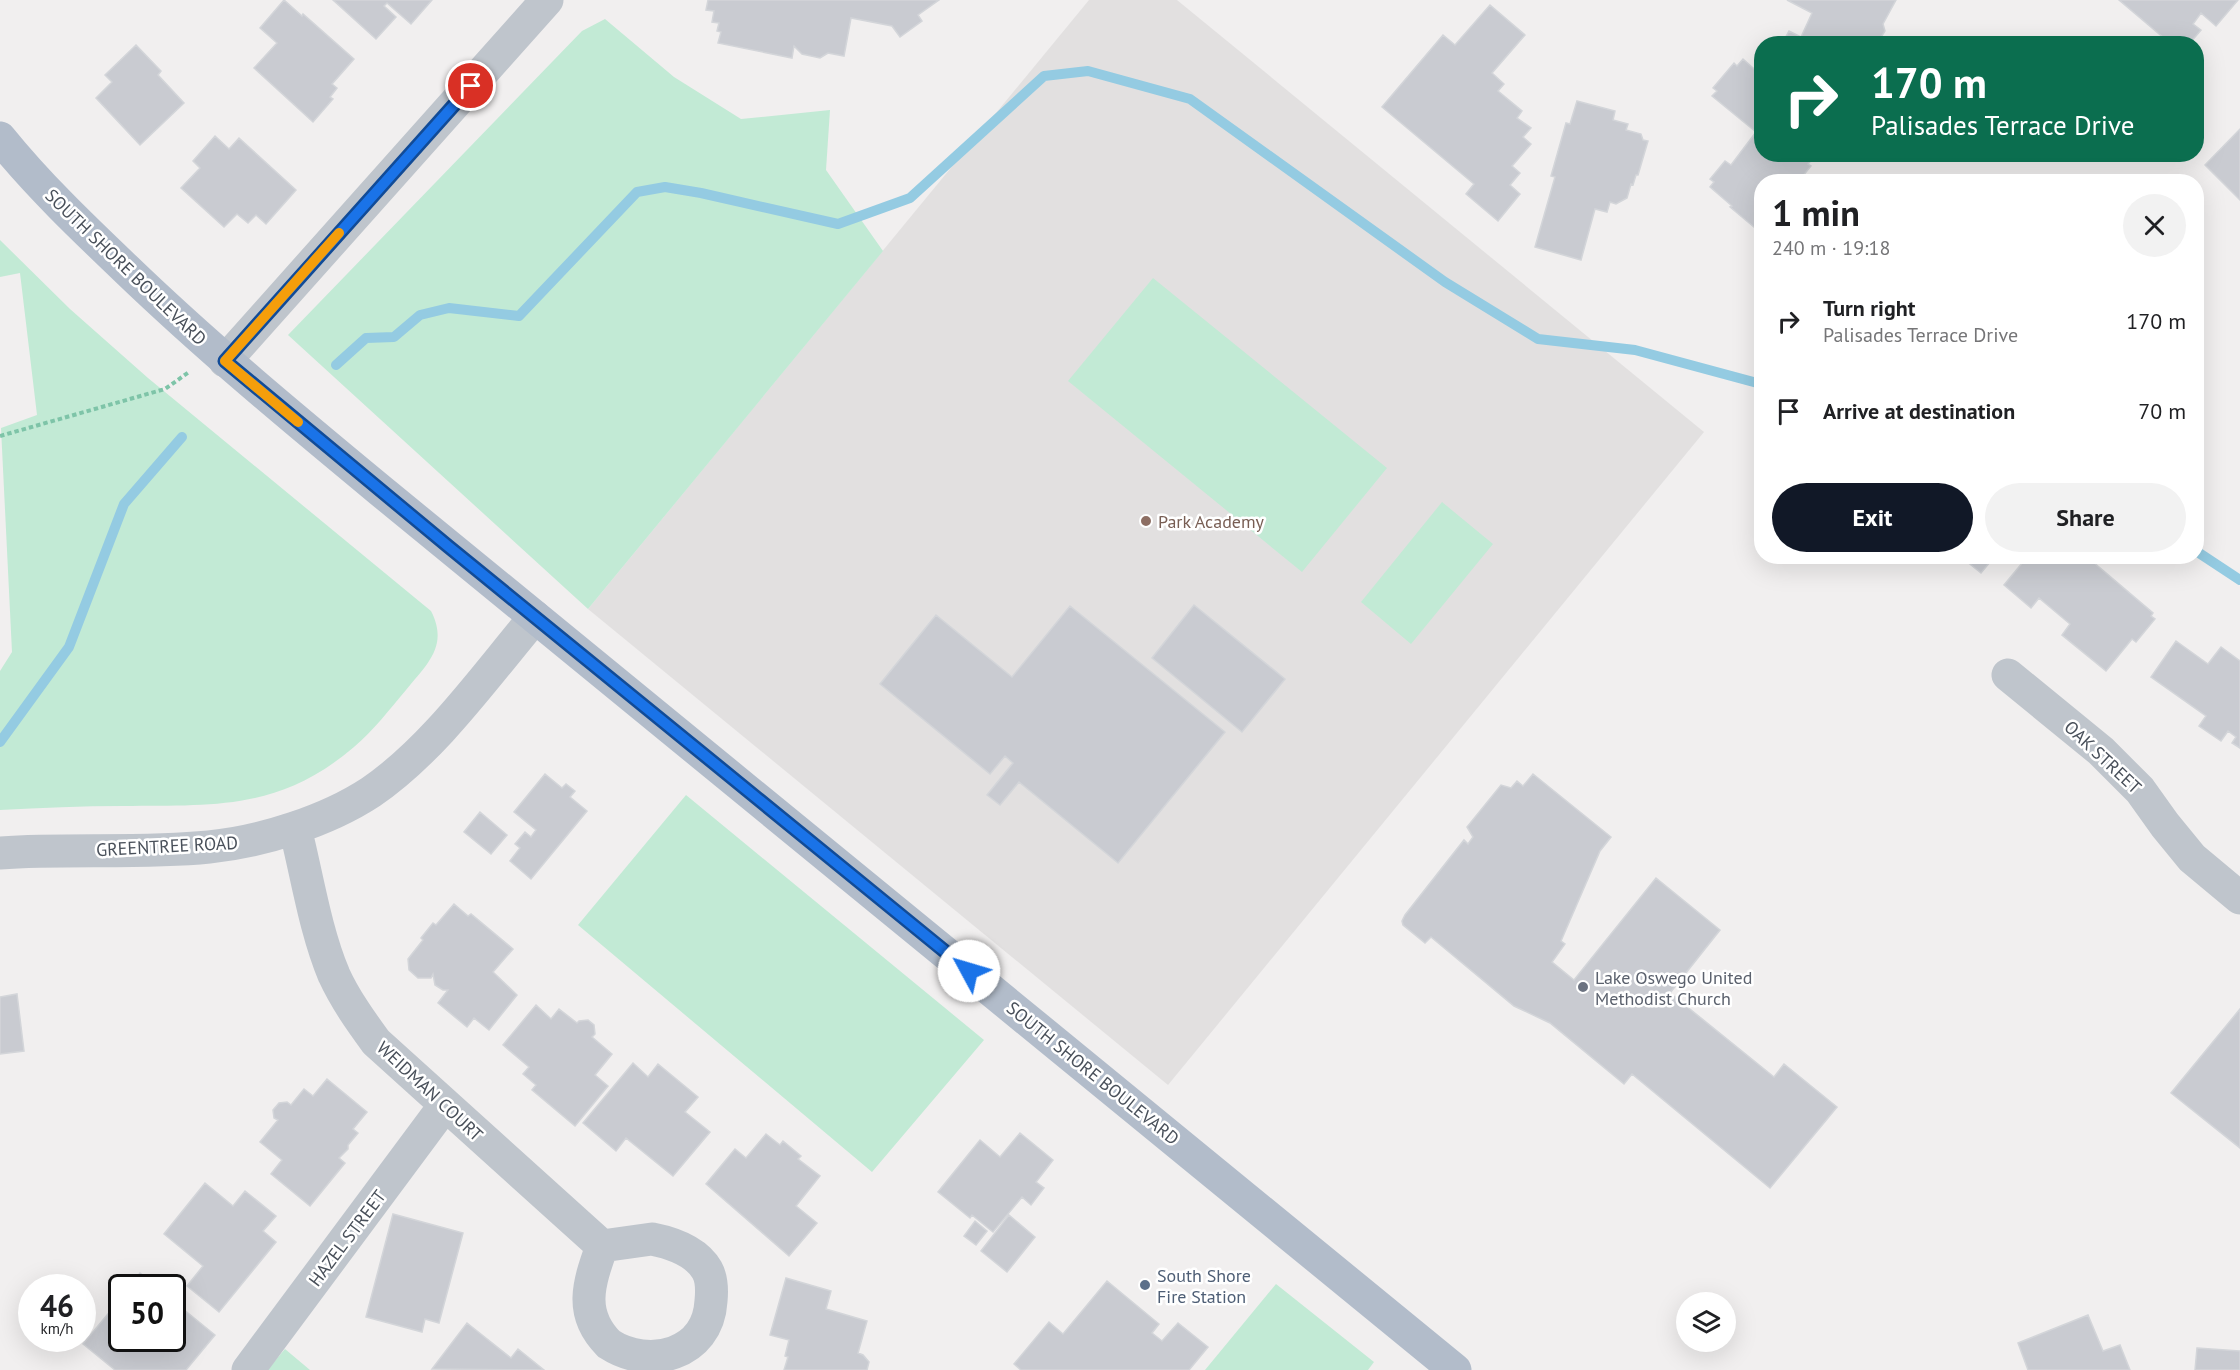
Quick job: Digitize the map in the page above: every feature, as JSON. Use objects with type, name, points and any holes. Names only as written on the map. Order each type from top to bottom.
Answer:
[{"type":"main road","name":"SOUTH SHORE BOULEVARD","points":[[0,138],[47,192],[92,237],[221,357],[1455,1370]]},
{"type":"street","points":[[221,357],[547,0]]},
{"type":"street","name":"GREENTREE ROAD","points":[[0,853],[208,847],[249,841],[295,828],[352,803],[372,792],[438,732],[535,617]]},
{"type":"street","name":"OAK STREET","points":[[2007,675],[2101,751],[2140,790],[2192,858],[2240,898]]},
{"type":"street","name":"WEIDMAN COURT","points":[[295,828],[324,947],[334,975],[351,1006],[376,1042],[602,1246]]},
{"type":"street","name":"HAZEL STREET","points":[[248,1370],[445,1106]]},
{"type":"path","points":[[0,436],[165,389],[221,357]]},
{"type":"shaded area","name":"Park Academy","points":[[1089,0],[1177,0],[1704,432],[1168,1085],[588,609]]},
{"type":"green space","points":[[605,19],[674,77],[741,119],[830,110],[826,170],[883,251],[588,609],[288,335],[582,31]]},
{"type":"green space","points":[[0,240],[70,309],[148,378],[431,611],[438,634],[437,645],[428,663],[368,734],[326,768],[299,783],[272,794],[216,804],[0,810],[0,671],[12,652],[1,428],[37,415],[20,273],[0,277]]},
{"type":"green space","points":[[1153,278],[1387,468],[1302,572],[1068,381]]},
{"type":"green space","points":[[1442,502],[1493,544],[1411,644],[1361,602]]},
{"type":"green space","points":[[686,795],[984,1040],[872,1172],[578,925]]},
{"type":"green space","points":[[1276,1284],[1374,1362],[1368,1370],[1205,1370]]},
{"type":"green space","points":[[285,1349],[310,1370],[267,1370]]},
{"type":"building","points":[[284,0],[354,59],[332,84],[337,88],[330,97],[333,99],[313,122],[254,68],[277,43],[260,28]]},
{"type":"building","points":[[333,0],[432,0],[411,24],[387,3],[384,6],[396,17],[376,39]]},
{"type":"building","points":[[708,0],[939,0],[918,15],[922,21],[900,37],[892,26],[851,18],[844,56],[828,53],[820,58],[802,54],[794,46],[792,58],[718,43],[721,32],[717,31],[719,23],[712,22],[714,11],[706,10]]},
{"type":"building","points":[[1787,0],[1896,0],[1883,24],[1885,31],[1882,36],[1801,36],[1812,13]]},
{"type":"building","points":[[2119,0],[2238,0],[2216,26],[2201,13],[2193,24],[2201,30],[2196,36],[2162,36]]},
{"type":"building","points":[[1490,5],[1525,35],[1492,73],[1504,84],[1498,91],[1522,111],[1517,118],[1531,128],[1523,137],[1531,144],[1512,166],[1520,173],[1510,185],[1520,194],[1498,221],[1466,194],[1474,184],[1382,107],[1443,35],[1455,45]]},
{"type":"building","points":[[1789,31],[1799,36],[1786,36]]},
{"type":"building","points":[[136,45],[161,71],[158,75],[184,103],[140,145],[96,98],[112,82],[105,75]]},
{"type":"building","points":[[1743,59],[1754,69],[1754,130],[1712,96],[1717,91],[1713,88],[1734,63],[1737,66]]},
{"type":"building","points":[[1577,101],[1615,111],[1613,120],[1628,124],[1626,130],[1641,134],[1643,140],[1648,141],[1638,175],[1633,185],[1631,184],[1627,198],[1616,204],[1610,202],[1607,212],[1595,209],[1581,260],[1535,247],[1555,177],[1551,176],[1566,123],[1570,124]]},
{"type":"building","points":[[2240,129],[2240,200],[2205,165]]},
{"type":"building","points":[[1754,135],[1754,162],[1810,162],[1808,164],[1811,166],[1804,174],[1754,174],[1754,227],[1710,187],[1714,182],[1710,179],[1725,161],[1731,165]]},
{"type":"building","points":[[215,136],[229,149],[239,138],[296,190],[266,224],[256,215],[248,223],[237,214],[224,227],[181,188],[200,168],[193,161]]},
{"type":"building","points":[[1970,564],[1988,564],[1981,573]]},
{"type":"building","points":[[2021,564],[2095,564],[2153,613],[2151,616],[2155,619],[2136,642],[2132,639],[2106,671],[2062,635],[2070,624],[2039,598],[2031,608],[2004,585]]},
{"type":"building","points":[[1194,605],[1285,679],[1242,732],[1152,658]]},
{"type":"building","points":[[1070,606],[1225,732],[1118,863],[1019,782],[1000,805],[987,795],[1013,763],[1005,756],[990,774],[880,684],[936,615],[1012,677]]},
{"type":"building","points":[[2176,641],[2208,664],[2221,647],[2240,661],[2240,748],[2232,743],[2236,737],[2228,731],[2221,741],[2199,726],[2206,716],[2151,677]]},
{"type":"building","points":[[545,774],[562,788],[566,784],[575,791],[570,797],[587,811],[531,879],[510,861],[520,848],[515,844],[525,832],[531,837],[536,830],[514,812]]},
{"type":"building","name":"Lake Oswego United Methodist Church","points":[[1533,774],[1611,837],[1600,851],[1561,941],[1565,944],[1552,962],[1574,980],[1656,878],[1720,930],[1670,993],[1774,1077],[1784,1064],[1837,1107],[1770,1188],[1632,1074],[1624,1084],[1550,1023],[1514,1006],[1431,937],[1425,943],[1403,925],[1405,915],[1464,840],[1468,844],[1473,837],[1467,827],[1501,785],[1511,788],[1517,781],[1523,786]]},
{"type":"building","points":[[480,812],[507,835],[491,854],[464,832]]},
{"type":"building","points":[[454,904],[468,916],[471,914],[513,949],[493,972],[517,995],[489,1030],[474,1018],[467,1027],[438,1003],[448,990],[435,985],[433,974],[431,978],[418,978],[409,970],[408,959],[423,940],[421,938],[433,923],[436,925]]},
{"type":"building","points":[[17,994],[24,1051],[0,1054],[0,997]]},
{"type":"building","points":[[536,1005],[551,1019],[559,1009],[577,1023],[588,1020],[594,1025],[595,1034],[592,1037],[612,1054],[595,1075],[608,1086],[575,1126],[532,1090],[536,1085],[523,1074],[529,1067],[503,1045]]},
{"type":"building","points":[[2240,1009],[2240,1148],[2171,1093]]},
{"type":"building","points":[[633,1063],[648,1077],[658,1064],[698,1097],[685,1112],[710,1132],[673,1176],[626,1138],[616,1151],[583,1123]]},
{"type":"building","points":[[327,1079],[367,1112],[353,1129],[358,1133],[339,1158],[345,1163],[310,1206],[271,1174],[282,1160],[260,1142],[278,1120],[274,1118],[273,1110],[279,1103],[287,1102],[291,1105],[304,1089],[313,1096]]},
{"type":"building","points":[[1020,1133],[1053,1160],[1036,1182],[1044,1188],[1031,1205],[1022,1197],[993,1232],[972,1215],[970,1218],[938,1192],[980,1140],[1000,1157]]},
{"type":"building","points":[[766,1134],[780,1145],[783,1141],[801,1156],[798,1159],[820,1176],[796,1206],[817,1223],[789,1256],[706,1184],[735,1149],[746,1158]]},
{"type":"building","points":[[205,1183],[233,1206],[245,1191],[276,1216],[263,1231],[276,1242],[219,1312],[187,1286],[203,1266],[164,1234]]},
{"type":"building","points":[[393,1214],[463,1233],[439,1323],[425,1319],[422,1332],[366,1317]]},
{"type":"building","points":[[1009,1215],[1035,1237],[1007,1272],[981,1251]]},
{"type":"building","points":[[975,1221],[987,1231],[976,1245],[964,1236]]},
{"type":"building","points":[[786,1278],[831,1291],[826,1309],[867,1321],[858,1353],[869,1362],[867,1370],[784,1370],[788,1357],[785,1356],[789,1340],[770,1335]]},
{"type":"building","points":[[1107,1281],[1159,1324],[1152,1333],[1162,1341],[1178,1323],[1208,1347],[1189,1370],[1021,1370],[1014,1364],[1049,1322],[1063,1334]]},
{"type":"building","points":[[186,1311],[215,1335],[186,1370],[115,1370],[93,1352],[96,1352],[96,1328],[108,1314],[108,1352],[186,1352]]},
{"type":"building","points":[[2088,1315],[2103,1351],[2120,1345],[2130,1370],[2028,1370],[2018,1343]]},
{"type":"building","points":[[467,1323],[511,1358],[518,1349],[544,1370],[432,1369]]},
{"type":"building","points":[[2197,1348],[2240,1351],[2240,1370],[2195,1370]]},
{"type":"waterway","points":[[336,365],[366,338],[394,337],[420,315],[449,308],[519,316],[637,192],[665,187],[838,224],[910,198],[1044,76],[1088,71],[1190,99],[1445,282],[1538,339],[1635,350],[1754,382]]},
{"type":"waterway","points":[[0,742],[69,647],[124,504],[182,437]]},
{"type":"waterway","points":[[2204,556],[2240,580]]},
{"type":"slow traffic","points":[[298,422],[225,361],[339,233]]},
{"type":"place","name":"Park Academy","points":[[1146,521]]},
{"type":"place","name":"Lake Oswego United Methodist Church","points":[[1583,987]]},
{"type":"place","name":"South Shore Fire Station","points":[[1145,1285]]},
{"type":"route","points":[[471,86],[225,361],[449,547],[969,971]]}]
